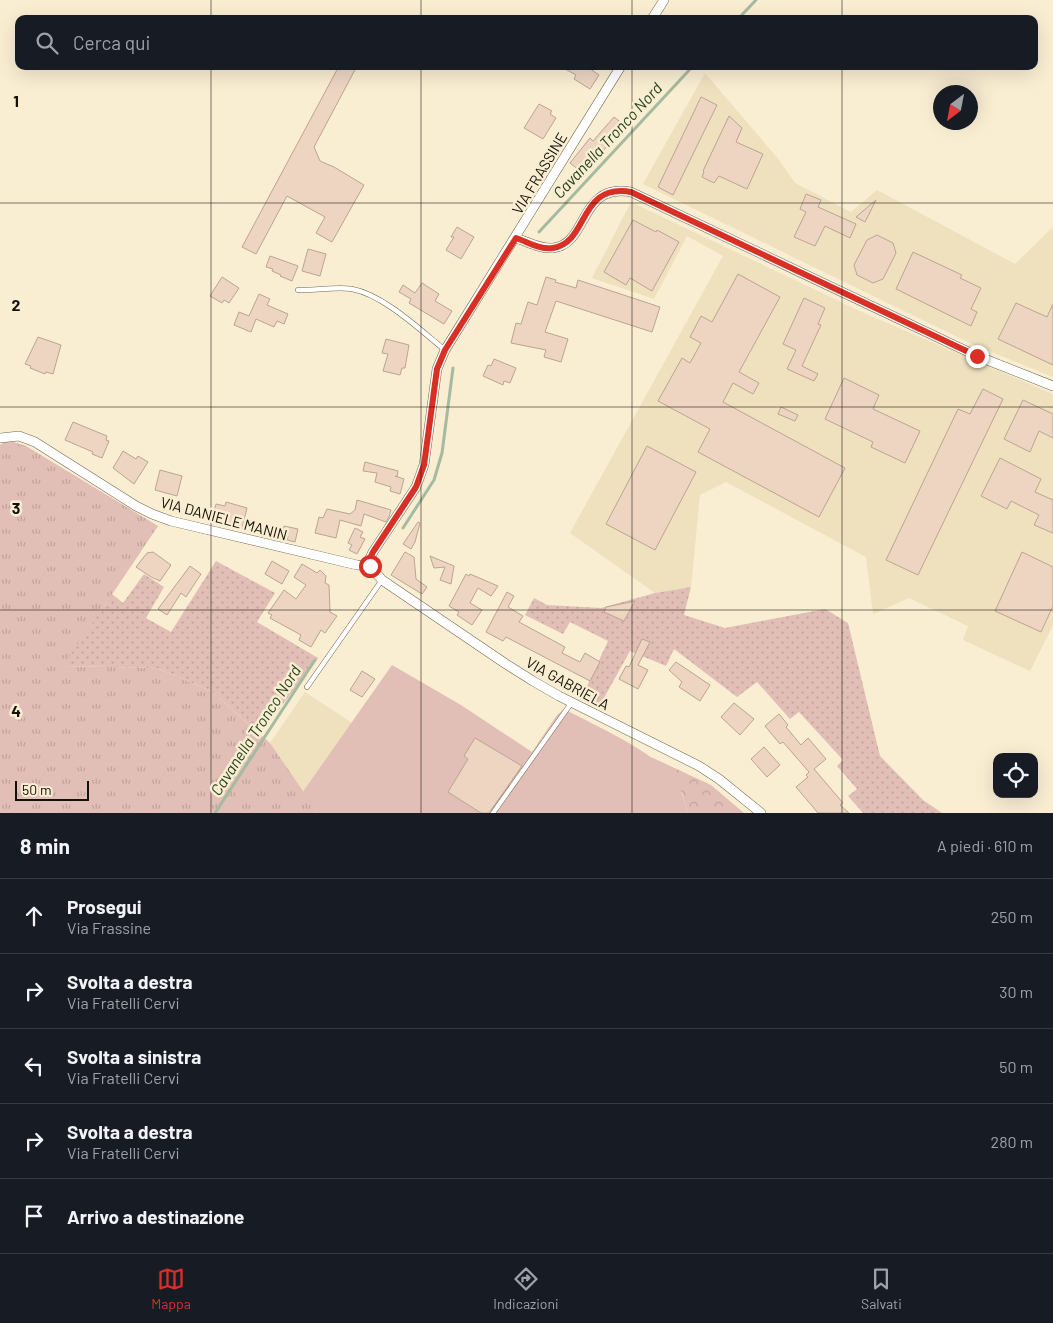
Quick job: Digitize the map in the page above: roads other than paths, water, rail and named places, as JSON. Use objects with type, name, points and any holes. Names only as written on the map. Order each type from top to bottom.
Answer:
[{"type":"street","points":[[655,15],[664,0]]},
{"type":"street","name":"VIA FRASSINE","points":[[370,566],[370,558],[373,552],[416,487],[424,465],[437,369],[445,350],[618,70]]},
{"type":"street","points":[[516,238],[538,247],[553,248],[560,246],[567,242],[574,234],[590,207],[604,193],[620,190],[631,192],[977,356],[1053,386]]},
{"type":"street","name":"VIA DANIELE MANIN","points":[[0,438],[19,436],[35,442],[136,506],[171,521],[356,565],[370,566]]},
{"type":"street","name":"VIA GABRIELA","points":[[370,566],[382,580],[506,664],[572,702],[699,766],[719,778],[760,813]]},
{"type":"lane","points":[[298,290],[350,289],[369,293],[445,350]]},
{"type":"lane","points":[[307,687],[382,580]]},
{"type":"lane","points":[[493,813],[572,702]]},
{"type":"waterway","name":"Cavanella Tronco Nord","points":[[742,15],[756,0]]},
{"type":"waterway","name":"Cavanella Tronco Nord","points":[[539,232],[689,70]]},
{"type":"waterway","name":"Cavanella Tronco Nord","points":[[403,528],[434,480],[442,453],[453,368]]},
{"type":"waterway","name":"Cavanella Tronco Nord","points":[[215,813],[315,660]]}]
